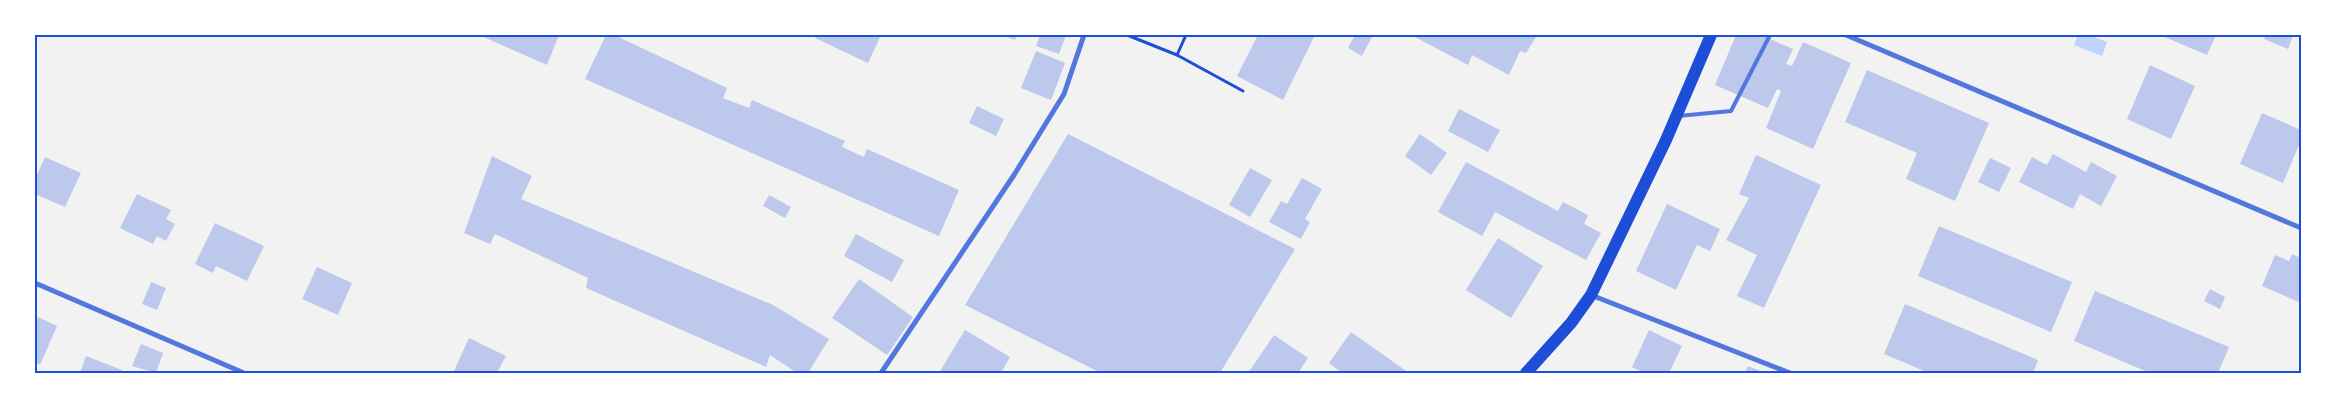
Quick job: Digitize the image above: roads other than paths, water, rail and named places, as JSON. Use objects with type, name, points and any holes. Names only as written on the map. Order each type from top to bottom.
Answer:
[{"type":"main road","points":[[1526,373],[1571,323],[1591,295],[1676,117],[1711,35]]},
{"type":"street","points":[[881,373],[1014,175],[1064,94],[1084,35]]},
{"type":"street","points":[[1846,35],[2301,228]]},
{"type":"street","points":[[35,283],[244,373]]},
{"type":"street","points":[[1591,295],[1790,373]]},
{"type":"lane","points":[[1676,117],[1731,111],[1770,35]]},
{"type":"water","points":[[2078,35],[2089,35],[2107,42],[2102,56],[2074,45]]}]
